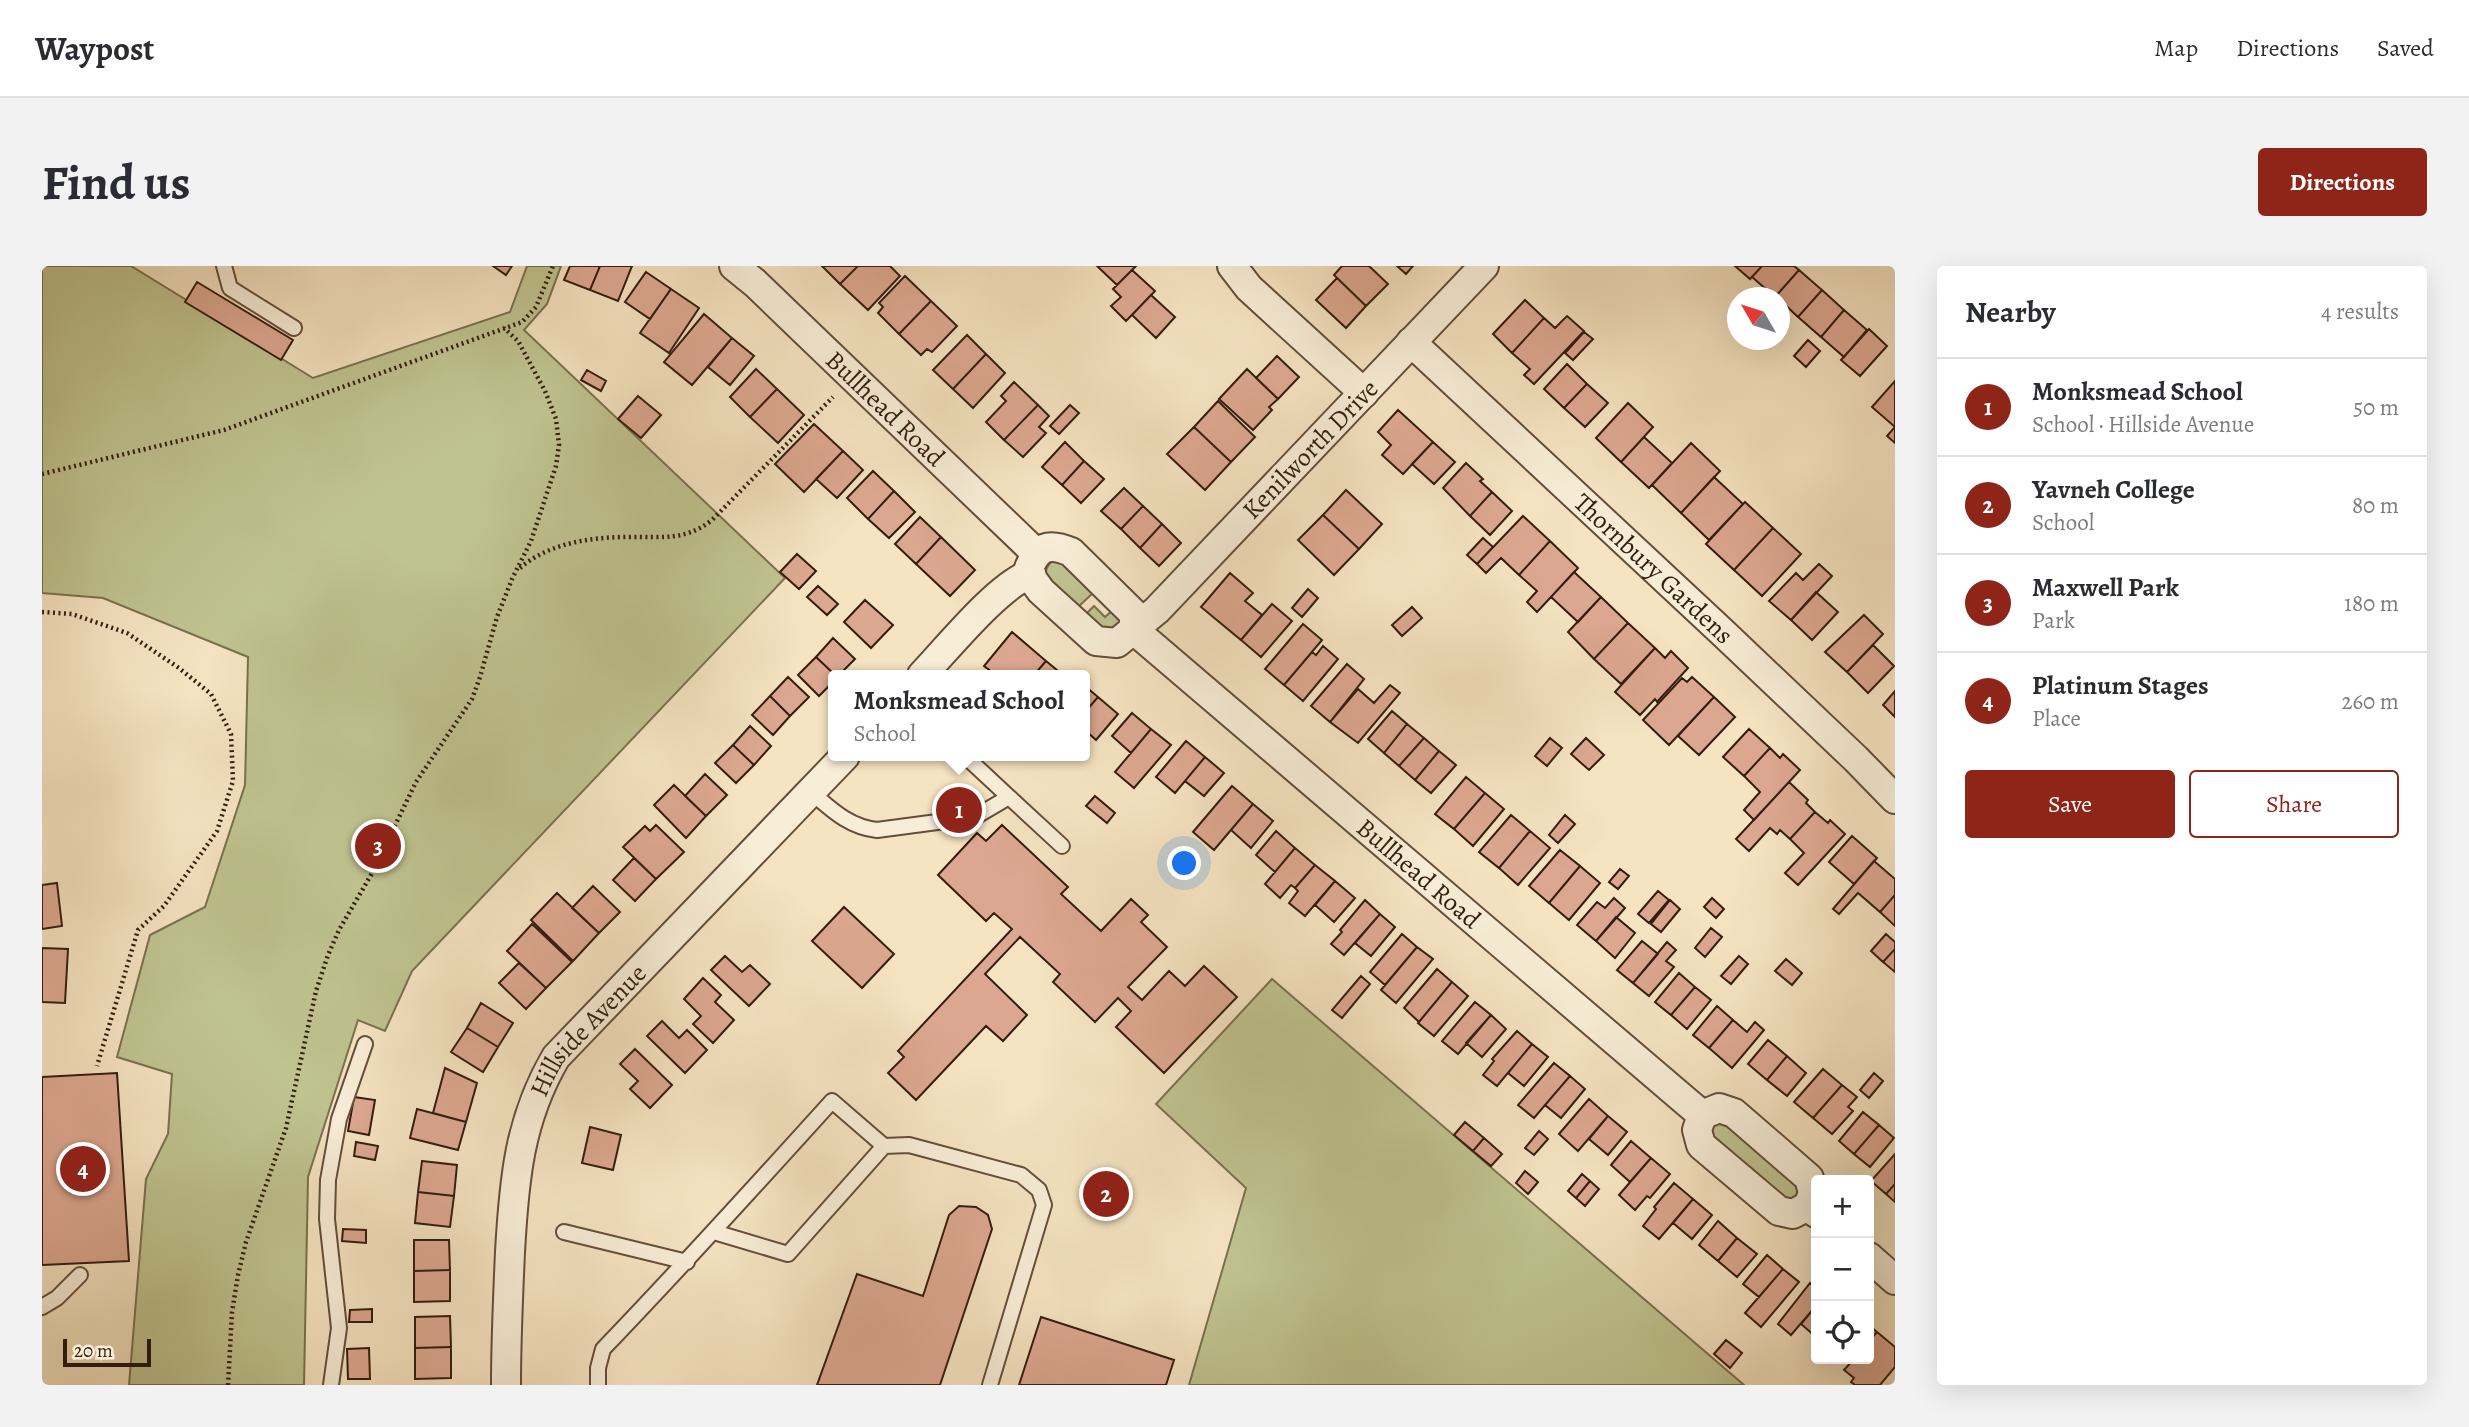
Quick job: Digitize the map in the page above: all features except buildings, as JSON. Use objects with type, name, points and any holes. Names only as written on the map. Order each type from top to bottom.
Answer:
[{"type":"street","name":"Bullhead Road","points":[[734,266],[853,376],[1033,564],[1041,592],[1096,641],[1117,643],[1134,630]]},
{"type":"street","points":[[1232,266],[1250,288],[1364,393]]},
{"type":"street","name":"Kenilworth Drive","points":[[1134,630],[1157,610],[1484,266]]},
{"type":"street","name":"Thornbury Gardens","points":[[1411,342],[1721,631],[1895,799]]},
{"type":"street","name":"Bullhead Road","points":[[1033,564],[1045,548],[1059,547],[1070,552],[1129,609],[1133,614],[1134,630],[1702,1115]]},
{"type":"street","points":[[927,670],[999,594],[1033,564]]},
{"type":"street","name":"Hillside Avenue","points":[[506,1385],[513,1186],[519,1149],[545,1076],[556,1057],[840,761]]},
{"type":"street","points":[[1811,1186],[1809,1178],[1734,1113],[1719,1108],[1702,1115],[1697,1130],[1702,1145],[1779,1211],[1793,1214],[1811,1210]]},
{"type":"street","points":[[1874,1261],[1895,1280]]},
{"type":"lane","points":[[224,266],[230,288],[294,328]]},
{"type":"lane","points":[[970,761],[1062,846]]},
{"type":"lane","points":[[811,792],[848,823],[877,831],[975,817],[1009,797]]},
{"type":"lane","points":[[331,1385],[339,1328],[327,1219],[328,1180],[339,1119],[365,1044]]},
{"type":"lane","points":[[598,1385],[598,1368],[603,1349],[687,1262],[832,1101],[884,1146],[909,1145],[1021,1175],[1039,1190],[1044,1205],[990,1385]]},
{"type":"lane","points":[[714,1231],[788,1254],[884,1146]]},
{"type":"lane","points":[[564,1232],[687,1262]]},
{"type":"lane","points":[[42,1307],[57,1298],[80,1275]]},
{"type":"path","points":[[42,474],[224,430],[522,322],[536,307],[553,266]]},
{"type":"path","points":[[228,1385],[232,1312],[238,1275],[246,1242],[286,1128],[316,991],[328,955],[416,782],[472,699],[497,617],[531,541],[556,467],[559,444],[556,419],[545,391],[518,341],[504,328]]},
{"type":"path","points":[[516,571],[532,558],[572,543],[626,537],[670,537],[689,535],[700,530],[853,376]]},
{"type":"path","points":[[42,612],[72,614],[127,633],[179,668],[211,694],[231,734],[233,781],[217,831],[164,906],[138,930],[97,1066]]},
{"type":"green space","points":[[42,266],[131,266],[313,378],[510,312],[527,266],[561,266],[547,304],[524,330],[785,578],[412,971],[385,1031],[358,1020],[308,1177],[304,1385],[129,1385],[146,1179],[168,1134],[172,1074],[117,1057],[150,935],[205,907],[245,785],[248,657],[103,598],[42,593]]},
{"type":"green space","points":[[1061,559],[1094,592],[1076,609],[1046,576],[1049,564]]},
{"type":"green space","points":[[1094,606],[1105,617],[1115,608],[1123,616],[1122,625],[1105,634],[1084,616]]},
{"type":"green space","points":[[1272,979],[1744,1385],[1189,1385],[1246,1188],[1156,1104]]},
{"type":"green space","points":[[1720,1117],[1800,1181],[1803,1194],[1789,1204],[1709,1139],[1708,1125]]},
{"type":"place","name":"Monksmead School","points":[[959,810]]},
{"type":"place","name":"Maxwell Park","points":[[378,846]]},
{"type":"place","name":"Platinum Stages","points":[[83,1169]]},
{"type":"place","name":"Yavneh College","points":[[1106,1194]]}]
